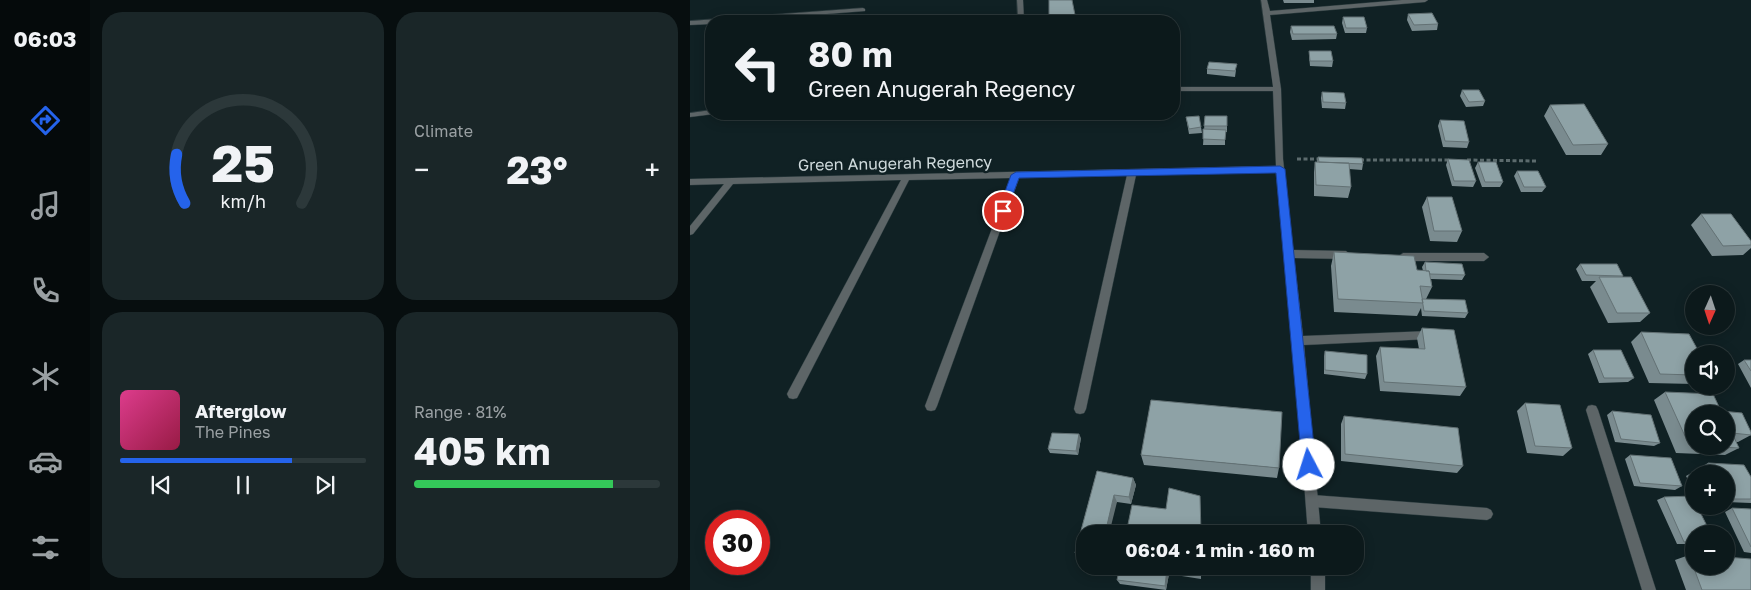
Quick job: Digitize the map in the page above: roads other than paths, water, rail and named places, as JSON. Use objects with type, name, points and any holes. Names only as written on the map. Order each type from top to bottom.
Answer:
[{"type":"street","points":[[1020,0],[1021,15]]},
{"type":"street","points":[[1264,0],[1277,89],[1280,164],[1314,525]]},
{"type":"street","points":[[1267,13],[1425,0]]},
{"type":"street","points":[[795,15],[863,10]]},
{"type":"street","points":[[690,23],[705,22]]},
{"type":"street","points":[[1180,89],[1277,89]]},
{"type":"street","points":[[690,114],[705,113]]},
{"type":"street","name":"Green Anugerah Regency","points":[[690,182],[1132,172],[1280,164]]},
{"type":"street","points":[[1080,409],[1132,172]]},
{"type":"street","points":[[931,406],[1016,175]]},
{"type":"street","points":[[793,394],[906,178]]},
{"type":"street","points":[[690,232],[731,181]]},
{"type":"street","points":[[1289,254],[1355,256]]},
{"type":"street","points":[[1392,257],[1484,258]]},
{"type":"street","points":[[1298,341],[1442,335]]},
{"type":"street","points":[[1592,410],[1649,590]]},
{"type":"street","points":[[1313,501],[1487,514]]},
{"type":"street","points":[[1318,575],[1318,590]]}]
